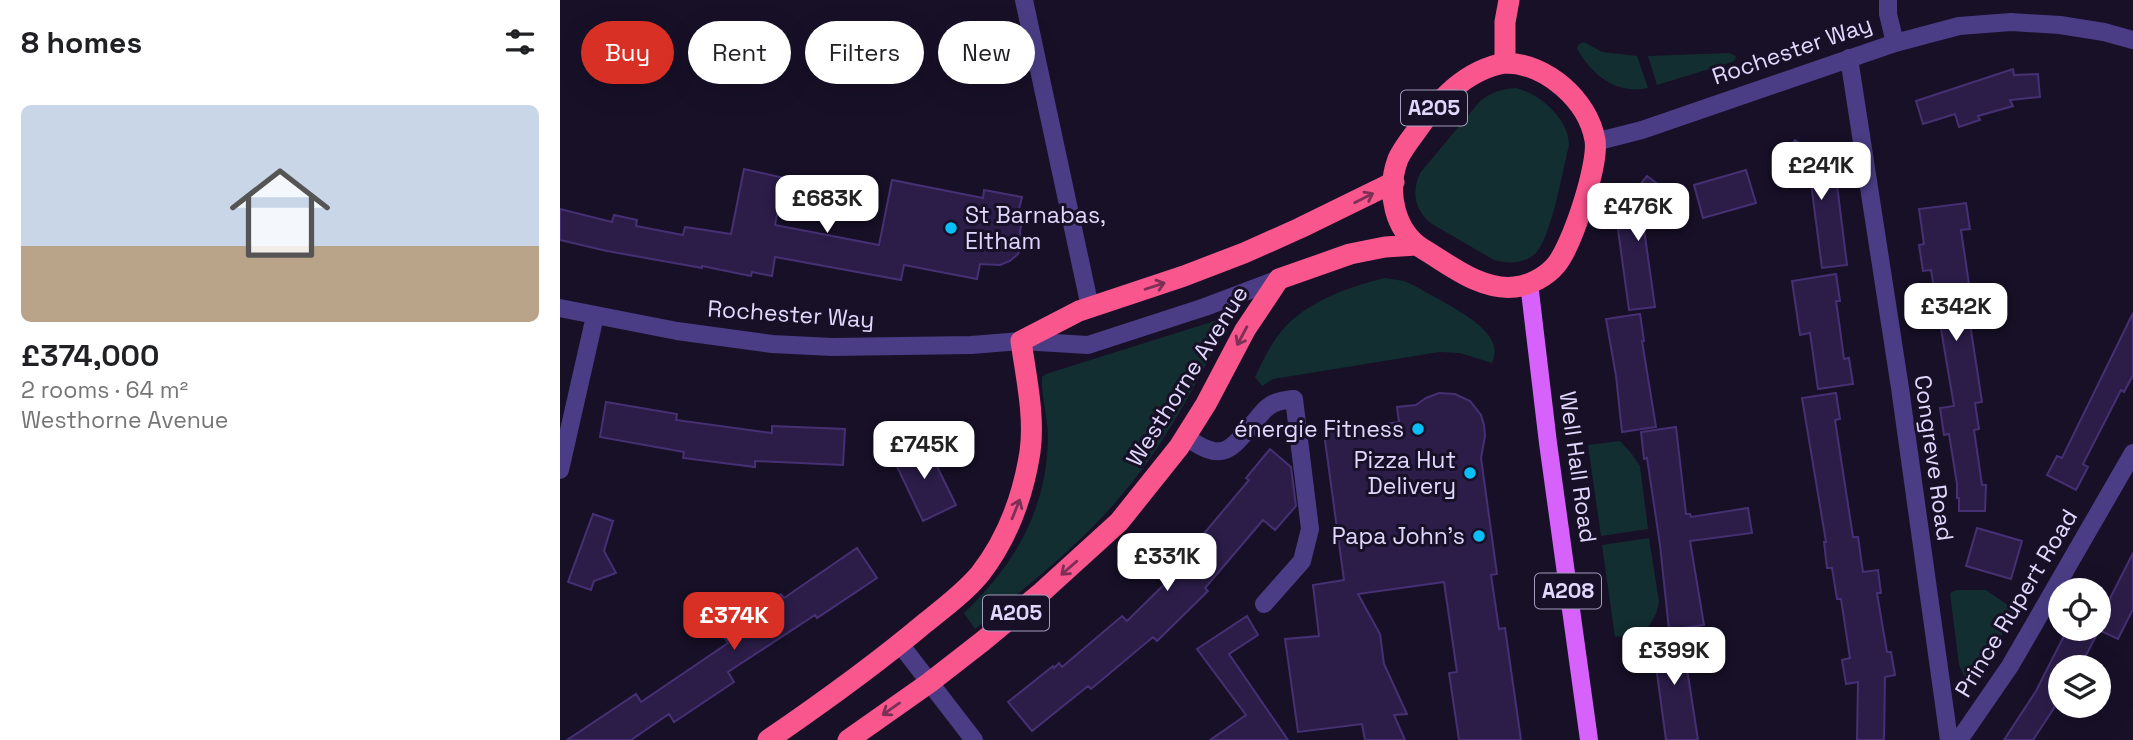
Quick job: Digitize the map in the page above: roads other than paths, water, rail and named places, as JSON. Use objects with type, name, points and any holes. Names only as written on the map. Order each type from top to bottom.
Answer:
[{"type":"highway","points":[[1509,0],[1505,63],[1526,66],[1544,73],[1573,96],[1584,110],[1595,142],[1588,184],[1566,250],[1548,272],[1529,283]]},
{"type":"highway","name":"A205","points":[[1505,63],[1483,69],[1467,78],[1429,113],[1398,159],[1393,205],[1399,223],[1417,245],[1475,280],[1494,286],[1513,287],[1529,283]]},
{"type":"highway","name":"Rochester Way","points":[[1021,341],[1079,311],[1244,253],[1394,183]]},
{"type":"highway","name":"Rochester Way","points":[[1279,279],[1350,254],[1385,247],[1417,245]]},
{"type":"highway","name":"Westhorne Avenue","points":[[848,740],[929,683],[1042,592],[1111,530],[1148,488],[1186,437],[1245,330],[1279,279]]},
{"type":"highway","name":"A205","points":[[768,740],[823,702],[949,604],[979,575],[1004,538],[1020,499],[1030,449],[1030,404],[1021,341]]},
{"type":"main road","name":"Well Hall Road","points":[[1529,283],[1589,740]]},
{"type":"street","points":[[1024,0],[1090,307]]},
{"type":"street","points":[[1888,0],[1888,14],[1895,43]]},
{"type":"street","name":"Rochester Way","points":[[1595,142],[1642,130],[1895,43],[1959,26],[2011,22],[2060,25],[2133,40]]},
{"type":"street","name":"Congreve Road","points":[[1849,58],[1900,388],[1949,740]]},
{"type":"street","name":"Rochester Way","points":[[560,308],[677,331],[772,344],[909,347],[1021,341],[1088,345],[1205,307],[1279,279]]},
{"type":"street","points":[[560,470],[595,316]]},
{"type":"street","points":[[1186,437],[1209,451],[1221,452],[1233,446],[1268,407],[1280,401],[1294,399],[1310,529],[1302,561],[1264,604]]},
{"type":"street","name":"Prince Rupert Road","points":[[1959,740],[2010,666],[2133,453]]},
{"type":"street","points":[[900,644],[974,740]]},
{"type":"place","name":"St Barnabas, Eltham","points":[[951,228]]},
{"type":"place","name":"énergie Fitness","points":[[1418,429]]},
{"type":"place","name":"Pizza Hut Delivery","points":[[1470,473]]},
{"type":"place","name":"Papa John's","points":[[1479,536]]}]
